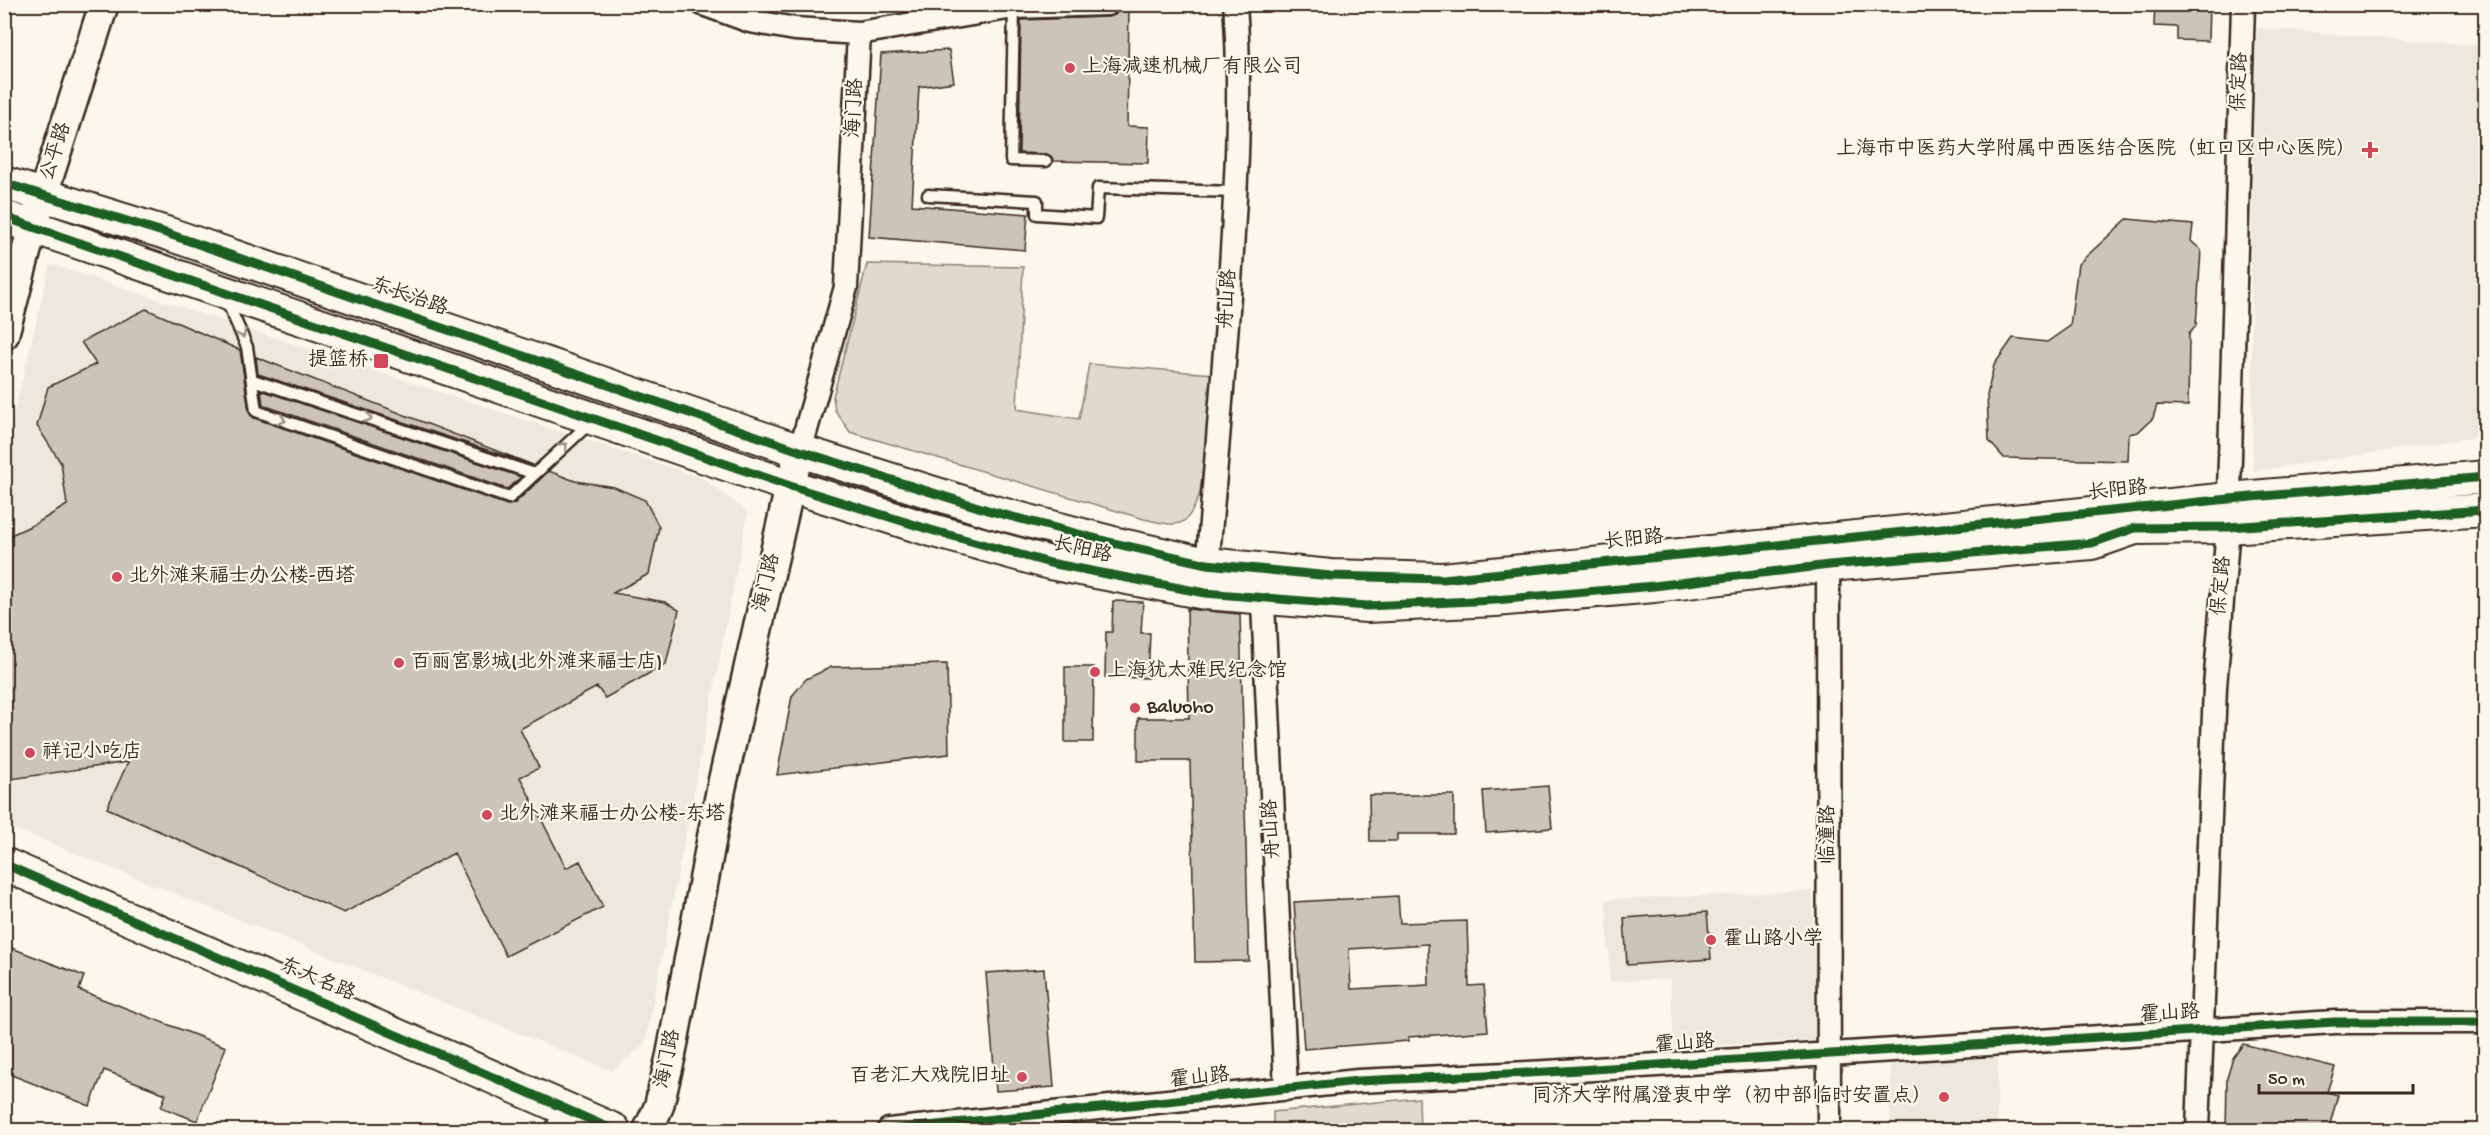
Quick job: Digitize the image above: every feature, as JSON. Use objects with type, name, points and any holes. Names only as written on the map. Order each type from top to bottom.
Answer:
[{"type":"main road","name":"东长治路","points":[[4,183],[166,233],[800,451]]},
{"type":"main road","points":[[19,221],[790,486]]},
{"type":"main road","name":"长阳路","points":[[800,451],[1004,514],[1113,543],[1206,578]]},
{"type":"main road","name":"长阳路","points":[[790,486],[931,530],[1050,563],[1103,575],[1206,578],[1262,583],[1367,606],[1495,600],[1654,586],[1828,552],[2092,543],[2135,528],[2486,477]]},
{"type":"main road","name":"长阳路","points":[[2229,513],[2486,510]]},
{"type":"main road","name":"东大名路","points":[[4,864],[556,1118],[614,1131]]},
{"type":"street","name":"公平路","points":[[4,335],[19,221],[43,195],[104,4]]},
{"type":"street","points":[[703,4],[750,21],[795,29],[859,33],[1014,7],[1107,4]]},
{"type":"street","name":"舟山路","points":[[1206,578],[1218,452],[1236,192],[1240,70],[1235,4]]},
{"type":"street","name":"保定路","points":[[2198,1131],[2215,687],[2229,513],[2243,4]]},
{"type":"street","name":"海门路","points":[[648,1131],[658,1106],[671,1055],[721,789],[790,486],[846,287],[859,33]]},
{"type":"street","name":"临潼路","points":[[1828,552],[1829,1131]]},
{"type":"street","name":"舟山路","points":[[1262,583],[1286,1089]]},
{"type":"street","name":"霍山路","points":[[889,1131],[1358,1081],[1547,1072],[2336,1022],[2486,1022]]},
{"type":"lane","points":[[1014,7],[1011,160],[1046,161]]},
{"type":"lane","points":[[928,195],[1037,201],[1037,214],[1096,218],[1098,188],[1236,192]]},
{"type":"lane","points":[[222,291],[248,347],[256,411],[500,495],[509,498],[594,419]]},
{"type":"lane","points":[[253,380],[535,474]]},
{"type":"shaded area","name":"上海市中医药大学附属中西医结合医院（虹口区中心医院）","points":[[2257,28],[2485,46],[2485,436],[2253,471],[2251,254]]},
{"type":"shaded area","points":[[50,264],[702,478],[748,512],[645,1044],[612,1071],[5,825],[5,451]]},
{"type":"shaded area","points":[[867,264],[1023,267],[1017,409],[1079,419],[1089,364],[1213,374],[1200,493],[1190,514],[1180,523],[1173,524],[1144,519],[850,432],[835,410],[833,397]]},
{"type":"shaded area","name":"霍山路小学","points":[[1812,891],[1818,1040],[1674,1047],[1670,979],[1610,982],[1606,900]]},
{"type":"shaded area","name":"同济大学附属澄衷中学（初中部临时安置点）","points":[[1998,1057],[1997,1130],[1890,1130],[1891,1064]]},
{"type":"shaded area","points":[[1419,1098],[1420,1130],[1273,1130],[1273,1112]]},
{"type":"building","points":[[2155,4],[2209,4],[2208,41],[2177,40],[2177,27],[2154,26]]},
{"type":"building","name":"上海减速机械厂有限公司","points":[[1119,10],[1129,10],[1127,126],[1149,127],[1148,163],[1053,161],[1052,157],[1047,154],[1019,153],[1021,20],[1107,17],[1115,15]]},
{"type":"building","points":[[949,50],[954,82],[919,87],[912,205],[1028,214],[1025,250],[869,237],[881,54]]},
{"type":"building","points":[[2127,219],[2193,225],[2191,241],[2201,250],[2196,326],[2189,334],[2188,406],[2157,405],[2153,418],[2138,432],[2129,434],[2128,461],[2004,458],[1989,441],[1987,395],[1994,365],[2013,338],[2047,342],[2070,326],[2078,264]]},
{"type":"building","points":[[146,309],[240,350],[249,412],[254,418],[507,505],[514,504],[549,471],[575,481],[614,487],[645,500],[659,527],[649,574],[613,593],[665,602],[679,610],[666,664],[605,698],[597,687],[520,729],[539,768],[520,777],[566,868],[580,861],[603,907],[506,956],[454,853],[344,913],[107,808],[128,762],[4,780],[4,538],[37,523],[67,505],[61,463],[37,426],[48,387],[96,364],[81,342]]},
{"type":"building","points":[[256,357],[533,465],[258,374]]},
{"type":"building","points":[[261,390],[521,477],[507,489],[263,405]]},
{"type":"building","points":[[1113,601],[1143,602],[1141,633],[1150,633],[1148,678],[1105,677],[1106,632],[1112,632]]},
{"type":"building","points":[[1187,609],[1240,614],[1249,961],[1195,962],[1190,761],[1138,761],[1138,718],[1189,718]]},
{"type":"building","points":[[947,664],[949,754],[777,775],[792,696],[806,679],[831,667]]},
{"type":"building","points":[[1065,667],[1094,667],[1093,742],[1065,742]]},
{"type":"building","points":[[1548,786],[1552,828],[1486,833],[1483,791]]},
{"type":"building","points":[[1369,795],[1454,795],[1454,834],[1397,834],[1397,841],[1370,841]]},
{"type":"building","points":[[1398,896],[1400,923],[1467,921],[1469,986],[1484,985],[1488,1031],[1408,1037],[1408,1041],[1304,1049],[1294,902]],"holes":[[[1428,944],[1429,985],[1351,989],[1349,949]]]},
{"type":"building","points":[[1707,912],[1711,959],[1627,965],[1624,918]]},
{"type":"building","points":[[4,945],[84,976],[79,990],[226,1047],[197,1121],[161,1107],[166,1094],[104,1070],[90,1106],[4,1072]]},
{"type":"building","points":[[1044,969],[1054,1087],[996,1091],[986,973]]},
{"type":"building","points":[[2243,1044],[2335,1067],[2327,1092],[2338,1095],[2328,1131],[2226,1131],[2227,1078],[2233,1058]]},
{"type":"cycle path","points":[[4,183],[166,233],[800,451],[994,512],[1113,543],[1207,564],[1331,576],[1443,579],[2229,499],[2486,477]]},
{"type":"cycle path","points":[[4,217],[790,486],[931,530],[1050,563],[1205,593],[1367,606],[1495,600],[1654,586],[1829,565],[2092,543],[2135,528],[2228,527],[2486,510]]},
{"type":"cycle path","points":[[4,864],[614,1130]]},
{"type":"cycle path","points":[[889,1130],[1358,1081],[1547,1072],[2335,1022],[2486,1022]]},
{"type":"place","name":"上海减速机械厂有限公司","points":[[1070,68]]},
{"type":"place","name":"上海市中医药大学附属中西医结合医院（虹口区中心医院）","points":[[2370,150]]},
{"type":"place","name":"提篮桥","points":[[381,361]]},
{"type":"place","name":"北外滩来福士办公楼-西塔","points":[[117,577]]},
{"type":"place","name":"百丽宫影城(北外滩来福士店)","points":[[399,663]]},
{"type":"place","name":"上海犹太难民纪念馆","points":[[1095,672]]},
{"type":"place","name":"Baluoho","points":[[1135,708]]},
{"type":"place","name":"祥记小吃店","points":[[30,753]]},
{"type":"place","name":"北外滩来福士办公楼-东塔","points":[[487,815]]},
{"type":"place","name":"霍山路小学","points":[[1711,940]]},
{"type":"place","name":"百老汇大戏院旧址","points":[[1022,1077]]},
{"type":"place","name":"同济大学附属澄衷中学（初中部临时安置点）","points":[[1944,1097]]}]
